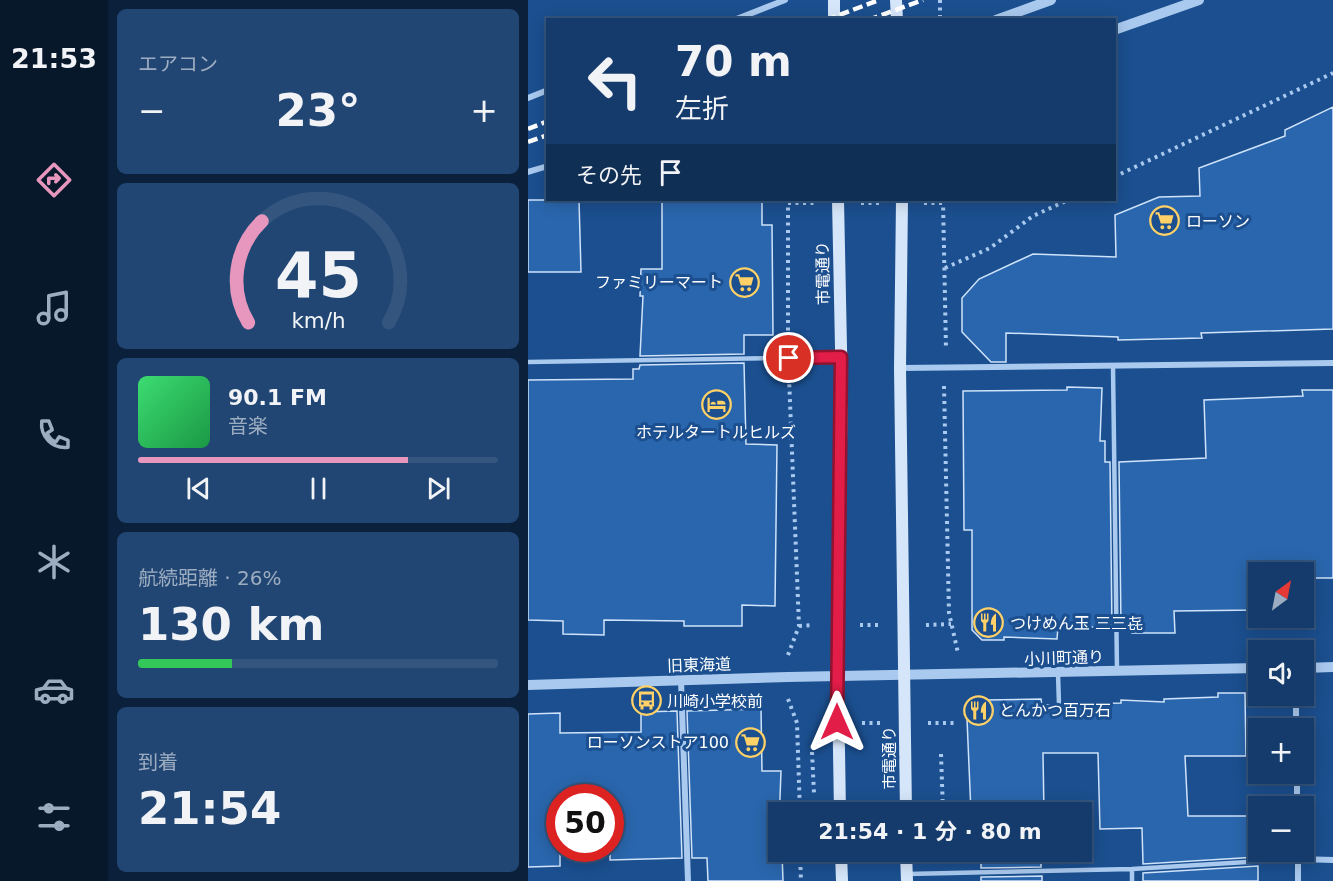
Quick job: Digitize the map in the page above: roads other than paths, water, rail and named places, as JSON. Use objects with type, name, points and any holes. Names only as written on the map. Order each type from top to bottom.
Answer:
[{"type":"main road","points":[[834,0],[834,18]]},
{"type":"main road","points":[[896,0],[897,18]]},
{"type":"main road","name":"市電通り","points":[[838,201],[841,357],[837,625],[840,802]]},
{"type":"main road","name":"市電通り","points":[[902,201],[900,368],[906,802]]},
{"type":"main road","points":[[841,862],[842,881]]},
{"type":"main road","points":[[906,862],[907,878]]},
{"type":"street","points":[[739,18],[785,0]]},
{"type":"street","points":[[1002,18],[1051,0]]},
{"type":"street","points":[[1116,29],[1199,0]]},
{"type":"street","points":[[528,98],[546,91]]},
{"type":"street","points":[[528,172],[546,167]]},
{"type":"street","points":[[900,368],[1333,363]]},
{"type":"street","points":[[1314,668],[1333,667]]},
{"type":"street","name":"小川町通り","points":[[871,676],[1248,668]]},
{"type":"street","name":"旧東海道","points":[[528,685],[871,676]]},
{"type":"street","points":[[681,680],[688,881]]},
{"type":"street","points":[[1314,857],[1333,860]]},
{"type":"street","points":[[1298,862],[1299,881]]},
{"type":"lane","points":[[528,362],[841,357]]},
{"type":"lane","points":[[1113,367],[1117,671]]},
{"type":"lane","points":[[1058,673],[1059,705]]},
{"type":"lane","points":[[907,878],[1132,868],[1248,859]]},
{"type":"lane","points":[[1132,868],[1132,881]]},
{"type":"railway","points":[[831,18],[879,0]]},
{"type":"railway","points":[[874,18],[923,0]]},
{"type":"railway","points":[[528,129],[546,122]]},
{"type":"railway","points":[[528,142],[546,136]]},
{"type":"place","name":"ローソン","points":[[1165,221]]},
{"type":"place","name":"ファミリーマート","points":[[744,282]]},
{"type":"place","name":"ホテルタートルヒルズ","points":[[716,404]]},
{"type":"place","name":"つけめん玉 三三㐂","points":[[989,623]]},
{"type":"place","name":"川崎小学校前","points":[[646,701]]},
{"type":"place","name":"とんかつ百万石","points":[[978,710]]},
{"type":"place","name":"ローソンストア100","points":[[750,742]]}]
